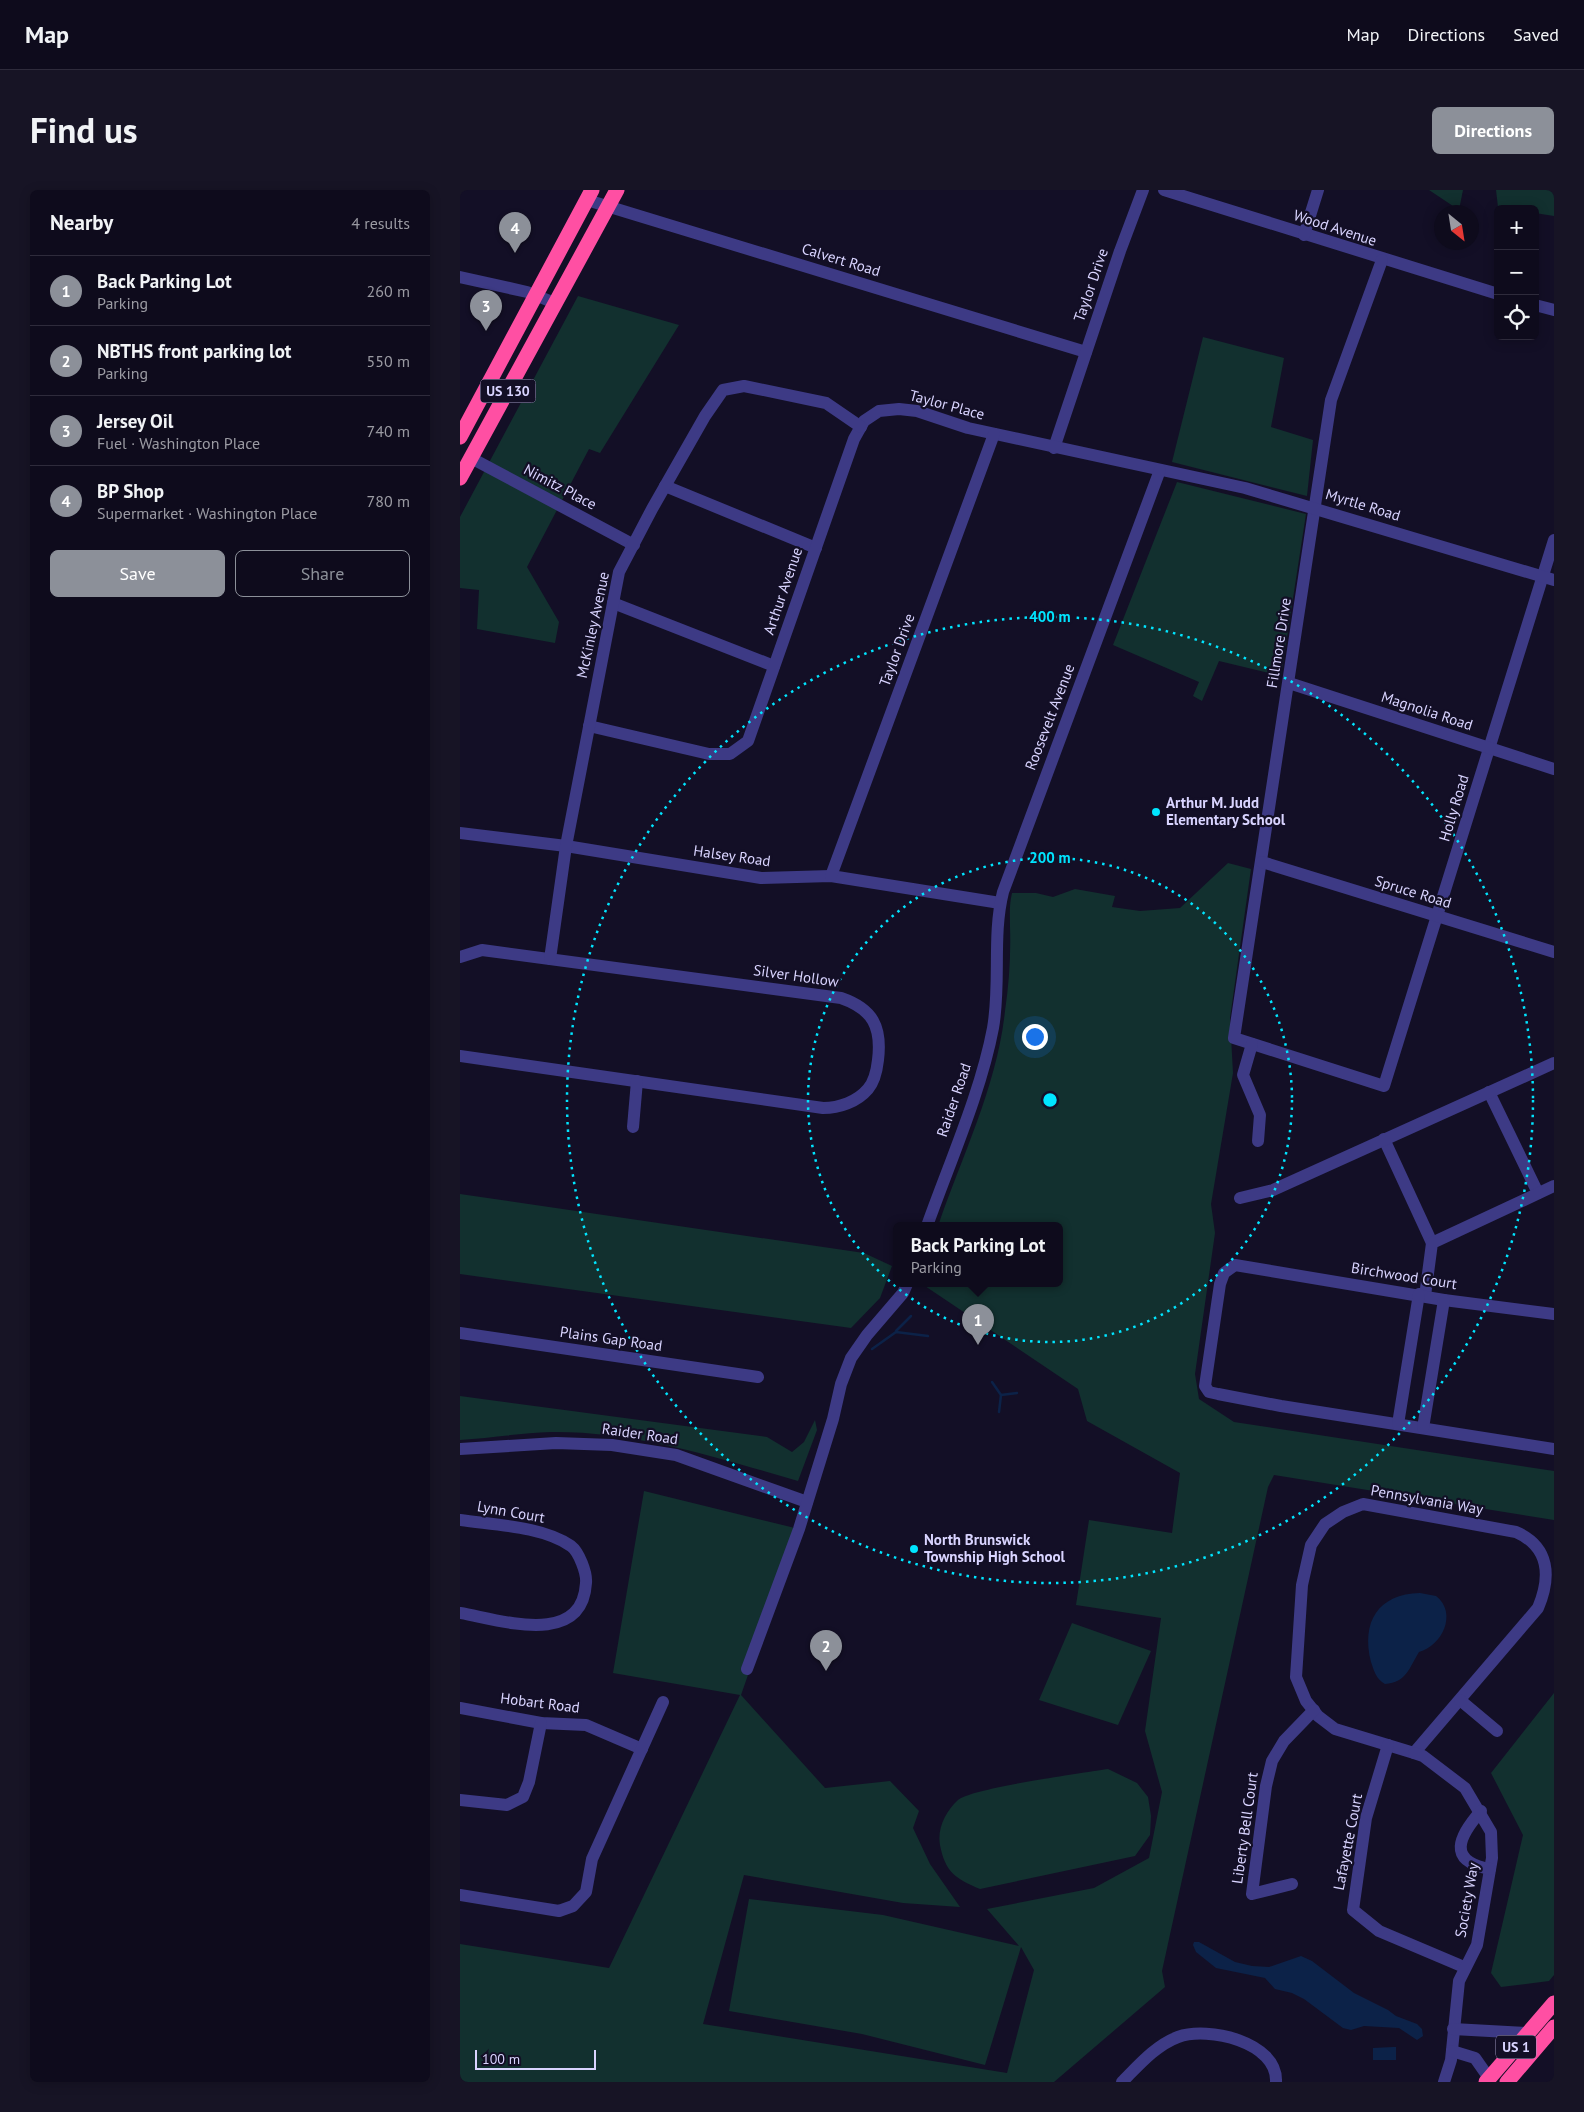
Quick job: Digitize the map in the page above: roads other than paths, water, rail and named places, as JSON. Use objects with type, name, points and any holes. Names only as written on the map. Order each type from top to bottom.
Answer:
[{"type":"highway","name":"US 130","points":[[460,478],[617,190]]},
{"type":"highway","name":"US 130","points":[[460,437],[589,195]]},
{"type":"highway","name":"US 1","points":[[1488,2080],[1528,2033],[1551,2011]]},
{"type":"highway","name":"US 1","points":[[1508,2082],[1554,2027]]},
{"type":"street","name":"Taylor Drive","points":[[1054,448],[1143,190]]},
{"type":"street","name":"Wood Avenue","points":[[1164,190],[1382,260],[1494,293]]},
{"type":"street","points":[[1304,235],[1318,190]]},
{"type":"street","name":"Calvert Road","points":[[589,195],[609,206],[1086,352]]},
{"type":"street","name":"Fillmore Drive","points":[[1252,1044],[1234,1038],[1331,400],[1382,260]]},
{"type":"street","points":[[460,277],[527,292],[555,303]]},
{"type":"street","points":[[1539,306],[1554,310]]},
{"type":"street","name":"McKinley Avenue","points":[[550,959],[566,846],[619,572],[665,486],[714,402],[723,390],[744,386],[826,403],[861,427]]},
{"type":"street","name":"Taylor Place","points":[[861,427],[864,421],[879,411],[899,409],[917,412],[968,428],[1160,470]]},
{"type":"street","name":"Arthur Avenue","points":[[589,726],[708,754],[730,754],[748,741],[854,438],[861,427]]},
{"type":"street","name":"Taylor Drive","points":[[831,876],[994,434]]},
{"type":"street","name":"Nimitz Place","points":[[471,458],[634,545]]},
{"type":"street","name":"Myrtle Road","points":[[1160,470],[1245,488],[1548,578]]},
{"type":"street","name":"Roosevelt Avenue","points":[[997,981],[1000,903],[1017,850],[1160,470]]},
{"type":"street","points":[[665,486],[816,548]]},
{"type":"street","name":"Holly Road","points":[[1252,1044],[1384,1086],[1490,749],[1548,578],[1554,540]]},
{"type":"street","points":[[613,603],[774,666]]},
{"type":"street","name":"Magnolia Road","points":[[1289,683],[1554,769]]},
{"type":"street","name":"Halsey Road","points":[[460,833],[566,846],[761,878],[831,876],[1000,903]]},
{"type":"street","name":"Spruce Road","points":[[1262,862],[1554,952]]},
{"type":"street","name":"Silver Hollow","points":[[460,957],[482,950],[841,998],[857,1004],[874,1020],[881,1040],[877,1069],[868,1089],[838,1108],[823,1108],[460,1056]]},
{"type":"street","name":"Raider Road","points":[[928,1222],[988,1053],[993,1027],[997,981]]},
{"type":"street","points":[[1252,1044],[1243,1075],[1260,1115],[1258,1142]]},
{"type":"street","points":[[1240,1198],[1273,1190],[1384,1138],[1554,1063]]},
{"type":"street","points":[[633,1127],[637,1081]]},
{"type":"street","points":[[1489,1092],[1538,1193]]},
{"type":"street","points":[[1384,1138],[1432,1243],[1398,1424],[1554,1449]]},
{"type":"street","points":[[1432,1243],[1554,1186]]},
{"type":"street","name":"Birchwood Court","points":[[1398,1424],[1281,1406],[1209,1392],[1205,1386],[1206,1371],[1220,1284],[1224,1273],[1231,1267],[1248,1266],[1444,1300],[1554,1314]]},
{"type":"street","points":[[747,1669],[807,1502],[833,1419],[841,1384],[851,1358],[867,1334],[903,1293],[906,1287]]},
{"type":"street","points":[[1423,1428],[1444,1300]]},
{"type":"street","name":"Plains Gap Road","points":[[460,1332],[758,1377]]},
{"type":"street","name":"Raider Road","points":[[460,1449],[556,1443],[612,1445],[676,1455],[807,1502]]},
{"type":"street","name":"Pennsylvania Way","points":[[1363,1504],[1516,1532],[1530,1538],[1540,1549],[1550,1578],[1534,1615],[1460,1700],[1414,1753],[1335,1729],[1306,1701],[1296,1677],[1302,1585],[1311,1545],[1324,1524],[1343,1512],[1363,1504]]},
{"type":"street","name":"Lynn Court","points":[[460,1520],[546,1534],[572,1546],[587,1575],[586,1592],[575,1614],[561,1623],[534,1626],[460,1613]]},
{"type":"street","points":[[1460,1700],[1497,1731]]},
{"type":"street","points":[[460,1895],[560,1911],[573,1906],[586,1892],[592,1859],[662,1702]]},
{"type":"street","name":"Hobart Road","points":[[460,1708],[541,1723],[586,1725],[642,1749]]},
{"type":"street","name":"Liberty Bell Court","points":[[1292,1884],[1252,1894],[1266,1786],[1272,1761],[1284,1741],[1314,1710]]},
{"type":"street","points":[[460,1800],[508,1805],[523,1796],[528,1782],[541,1723]]},
{"type":"street","name":"Lafayette Court","points":[[1388,1745],[1366,1818],[1353,1910],[1379,1932],[1464,1967]]},
{"type":"street","name":"Society Way","points":[[1414,1753],[1423,1756],[1465,1788],[1491,1832],[1490,1869],[1477,1945],[1464,1967],[1459,1981],[1452,2051],[1444,2082]]},
{"type":"street","points":[[1480,1811],[1465,1828],[1460,1844],[1463,1856],[1474,1866],[1490,1869]]},
{"type":"street","points":[[1453,2029],[1528,2033]]},
{"type":"street","points":[[1122,2082],[1148,2056],[1164,2045],[1178,2037],[1197,2034],[1216,2035],[1247,2043],[1263,2053],[1272,2063],[1277,2076],[1276,2082]]},
{"type":"street","points":[[1452,2051],[1468,2054],[1474,2058],[1488,2080]]},
{"type":"water","points":[[1420,1593],[1436,1596],[1443,1603],[1446,1611],[1444,1628],[1434,1643],[1427,1649],[1419,1652],[1410,1669],[1403,1677],[1392,1683],[1385,1684],[1377,1677],[1371,1662],[1369,1634],[1371,1623],[1383,1605],[1405,1595]]},
{"type":"water","points":[[1194,1942],[1199,1942],[1235,1962],[1252,1966],[1269,1967],[1301,1956],[1312,1961],[1354,1993],[1396,2016],[1417,2024],[1422,2029],[1423,2036],[1417,2040],[1399,2028],[1364,2026],[1351,2030],[1343,2028],[1304,1999],[1292,1993],[1275,1989],[1265,1978],[1216,1968],[1196,1952],[1193,1945]]},
{"type":"water","points":[[1396,2047],[1396,2060],[1373,2060],[1373,2048]]},
{"type":"waterway","points":[[896,1331],[911,1316]]},
{"type":"waterway","points":[[872,1349],[896,1332],[928,1336]]},
{"type":"waterway","points":[[992,1382],[1001,1395],[999,1412]]},
{"type":"waterway","points":[[1001,1395],[1017,1393]]},
{"type":"place","name":"BP Shop","points":[[515,253]]},
{"type":"place","name":"Jersey Oil","points":[[486,331]]},
{"type":"place","name":"Arthur M. Judd Elementary School","points":[[1156,812]]},
{"type":"place","name":"Back Parking Lot","points":[[978,1345]]},
{"type":"place","name":"North Brunswick Township High School","points":[[914,1549]]},
{"type":"place","name":"NBTHS front parking lot","points":[[826,1671]]}]
